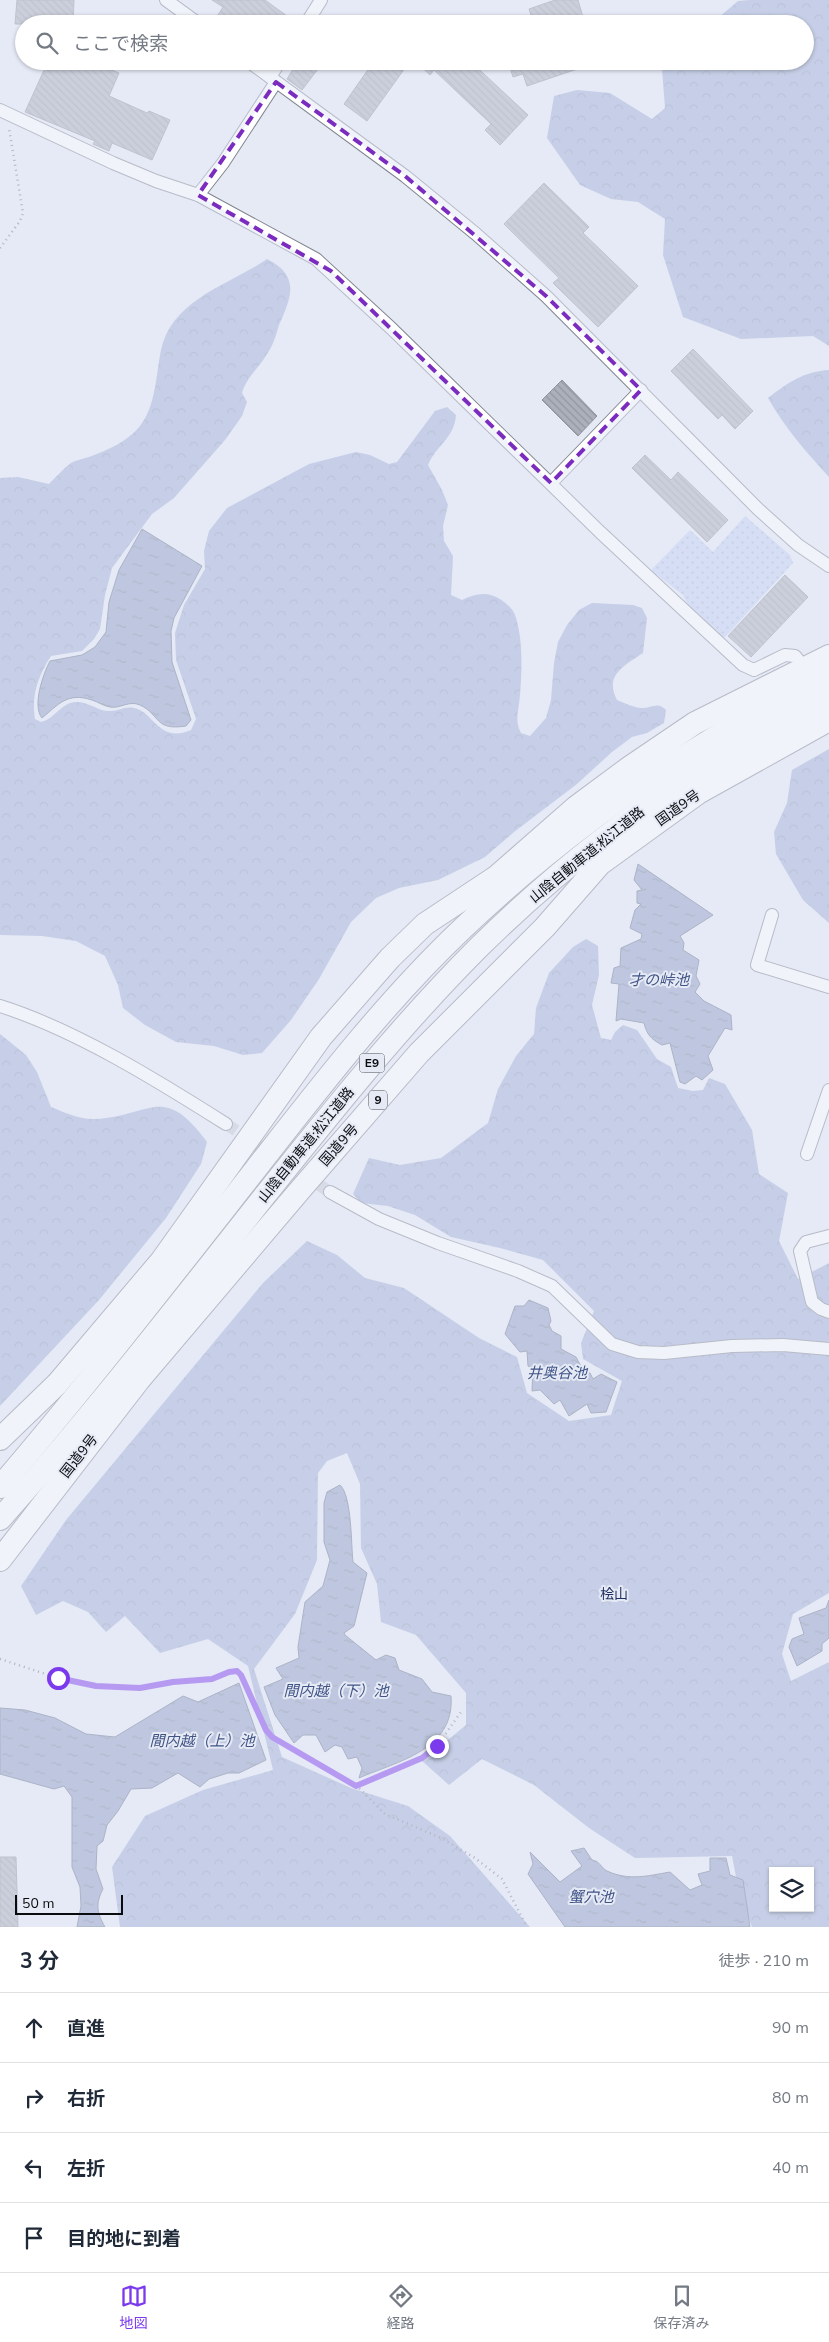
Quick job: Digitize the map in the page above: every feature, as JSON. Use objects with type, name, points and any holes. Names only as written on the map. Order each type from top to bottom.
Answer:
[{"type":"highway","points":[[146,1309],[264,1138],[340,1036],[428,940],[570,812],[630,767],[695,723],[829,656]]},
{"type":"highway","name":"山陰自動車道;松江道路","points":[[0,1520],[8,1485],[342,1060],[401,991],[462,929],[523,874],[586,823],[656,773],[728,729],[829,676]]},
{"type":"highway","name":"山陰自動車道;松江道路","points":[[8,1485],[164,1322],[361,1075],[421,1007],[480,946],[540,892],[603,840],[671,789],[739,747],[829,699]]},
{"type":"highway","name":"国道9号","points":[[0,1560],[139,1380],[293,1198],[419,1053],[545,927],[600,864],[698,792],[826,725]]},
{"type":"highway","points":[[164,1322],[365,1090],[485,969],[600,864]]},
{"type":"highway","points":[[0,1440],[57,1384],[162,1260],[321,1037],[390,958],[425,924],[496,877]]},
{"type":"highway","points":[[0,1524],[8,1485]]},
{"type":"street","points":[[166,0],[187,15]]},
{"type":"street","points":[[312,15],[321,0]]},
{"type":"street","points":[[260,70],[405,176],[476,234],[546,296],[758,509],[798,545],[829,566]]},
{"type":"street","points":[[198,195],[223,163],[273,80],[277,70]]},
{"type":"street","points":[[0,110],[113,163],[156,181],[198,195],[316,259],[331,271],[743,665],[754,670],[785,655],[795,656],[804,667]]},
{"type":"street","points":[[551,483],[641,390]]},
{"type":"street","points":[[772,915],[757,965],[829,987]]},
{"type":"street","points":[[0,1006],[23,1014],[85,1043],[167,1086],[226,1124]]},
{"type":"street","points":[[807,1154],[829,1090]]},
{"type":"street","points":[[330,1192],[379,1219],[438,1243],[518,1271],[552,1286],[612,1344],[638,1352],[664,1353],[732,1346],[783,1345],[829,1349]]},
{"type":"street","points":[[829,1236],[806,1242],[800,1251],[812,1302],[820,1309],[829,1312]]},
{"type":"path","points":[[0,248],[20,221],[23,213],[9,130],[12,116]]},
{"type":"path","points":[[0,1658],[58,1678],[96,1686],[140,1688],[212,1679],[237,1671],[241,1675],[266,1730],[272,1737],[356,1786],[386,1814],[441,1838],[475,1858],[502,1879],[527,1927]]},
{"type":"path","points":[[356,1786],[422,1758],[437,1746],[461,1712]]},
{"type":"highlighted area","points":[[276,82],[405,176],[546,296],[641,390],[551,483],[331,271],[198,195]]},
{"type":"shaded area","points":[[745,516],[790,555],[793,563],[725,637],[722,637],[688,605],[683,595],[652,571],[652,569],[690,530],[713,552]]},
{"type":"green space","points":[[829,0],[829,346],[813,336],[741,339],[683,317],[663,255],[665,219],[638,202],[611,199],[580,185],[547,138],[554,96],[577,90],[610,93],[652,119],[665,108],[662,70],[814,70],[814,15],[722,15],[738,1]]},
{"type":"green space","points":[[267,259],[285,273],[289,280],[289,297],[271,348],[242,393],[247,402],[242,416],[225,440],[174,498],[152,514],[112,568],[105,595],[100,629],[94,639],[82,651],[51,656],[42,671],[37,686],[34,702],[35,719],[41,722],[45,721],[66,705],[81,702],[106,711],[134,708],[171,733],[191,730],[196,719],[176,660],[175,633],[184,605],[205,569],[204,551],[209,531],[227,508],[309,464],[356,452],[370,455],[389,464],[397,462],[435,411],[447,407],[456,415],[455,423],[449,436],[428,465],[448,505],[443,526],[444,541],[453,556],[451,595],[462,600],[480,594],[493,596],[506,604],[515,615],[521,646],[520,695],[517,719],[521,733],[530,736],[546,718],[551,700],[558,642],[567,625],[579,610],[592,603],[633,605],[642,608],[647,618],[643,653],[618,672],[613,684],[614,691],[617,700],[630,705],[642,708],[658,705],[666,710],[664,723],[647,733],[632,737],[612,752],[577,784],[514,832],[485,857],[438,880],[399,888],[376,898],[351,922],[319,979],[291,1020],[262,1053],[243,1055],[214,1046],[176,1042],[145,1025],[123,1008],[118,985],[105,956],[76,941],[42,936],[0,935],[0,478],[18,477],[49,484],[71,463],[110,448],[129,437],[140,426],[149,409],[155,390],[161,350],[167,333],[177,318],[204,295]]},
{"type":"green space","points":[[829,370],[829,477],[796,439],[768,398],[782,387],[804,375]]},
{"type":"green space","points":[[829,749],[829,923],[803,900],[776,854],[774,832],[787,803],[792,770]]},
{"type":"green space","name":"桧山","points":[[586,939],[598,946],[599,975],[592,1005],[601,1038],[611,1040],[615,1032],[623,1025],[637,1030],[657,1059],[671,1067],[678,1088],[693,1091],[703,1090],[709,1078],[725,1084],[752,1130],[759,1174],[788,1193],[779,1241],[798,1279],[829,1263],[829,1593],[793,1614],[782,1654],[791,1681],[829,1662],[829,1927],[752,1927],[739,1892],[732,1856],[635,1858],[589,1828],[534,1785],[482,1759],[449,1785],[422,1761],[466,1725],[466,1693],[416,1635],[381,1622],[377,1584],[361,1548],[360,1484],[347,1453],[327,1461],[318,1473],[317,1560],[295,1614],[254,1669],[282,1757],[351,1788],[408,1806],[450,1836],[530,1927],[120,1927],[112,1867],[145,1816],[203,1790],[273,1770],[248,1666],[208,1639],[160,1653],[125,1616],[106,1632],[88,1612],[63,1601],[36,1615],[21,1586],[66,1520],[263,1283],[307,1241],[337,1255],[365,1278],[404,1288],[479,1338],[517,1357],[527,1393],[569,1421],[611,1415],[622,1381],[583,1359],[581,1343],[594,1311],[543,1260],[451,1237],[415,1215],[388,1206],[361,1203],[353,1194],[369,1158],[400,1165],[441,1158],[488,1123],[498,1089],[516,1056],[534,1034],[536,1008],[549,973],[573,947]]},
{"type":"green space","points":[[0,1034],[26,1055],[37,1072],[51,1107],[89,1119],[114,1117],[156,1107],[167,1108],[179,1113],[192,1124],[207,1142],[201,1164],[166,1218],[99,1300],[0,1406]]},
{"type":"water","points":[[142,529],[202,566],[174,618],[171,631],[172,662],[191,720],[186,726],[168,726],[140,705],[128,704],[110,707],[92,700],[76,697],[59,704],[42,718],[39,713],[38,698],[44,674],[50,661],[82,655],[95,647],[106,632],[109,602],[119,570]]},
{"type":"water","name":"才の峠池","points":[[638,864],[713,915],[680,936],[684,943],[683,950],[699,960],[696,976],[700,984],[695,992],[704,1001],[731,1015],[732,1030],[725,1028],[708,1056],[713,1070],[702,1080],[696,1076],[685,1084],[680,1082],[670,1043],[662,1045],[655,1041],[648,1034],[644,1023],[621,1019],[616,1021],[619,984],[611,983],[614,968],[620,966],[621,948],[641,939],[642,934],[630,928],[635,910],[641,904],[637,903],[637,891],[642,890],[634,880]]},
{"type":"water","name":"井奥谷池","points":[[529,1300],[548,1308],[551,1321],[549,1325],[552,1331],[561,1336],[561,1349],[576,1357],[583,1370],[590,1373],[593,1379],[601,1374],[617,1382],[606,1412],[591,1413],[587,1404],[569,1416],[560,1400],[554,1404],[540,1390],[532,1391],[533,1368],[528,1366],[527,1351],[520,1352],[505,1334],[515,1306],[524,1306]]},
{"type":"water","name":"間内越（下）池","points":[[340,1485],[347,1499],[349,1510],[353,1562],[367,1573],[354,1626],[344,1633],[345,1635],[376,1660],[386,1655],[395,1658],[399,1670],[422,1679],[432,1692],[451,1696],[450,1714],[444,1729],[434,1741],[406,1759],[359,1778],[362,1768],[357,1757],[348,1759],[342,1747],[335,1745],[325,1752],[316,1735],[303,1735],[294,1743],[275,1715],[264,1687],[283,1679],[276,1668],[299,1658],[298,1647],[305,1602],[323,1586],[330,1560],[324,1542],[324,1503],[327,1492]]},
{"type":"water","points":[[829,1600],[829,1638],[822,1644],[822,1651],[797,1666],[789,1647],[792,1639],[804,1634],[799,1618],[826,1608]]},
{"type":"water","name":"間内越（上）池","points":[[239,1683],[266,1760],[239,1773],[228,1773],[209,1779],[200,1787],[178,1773],[152,1788],[131,1789],[107,1825],[103,1841],[97,1846],[96,1869],[103,1889],[98,1908],[105,1927],[77,1927],[81,1906],[80,1887],[72,1867],[72,1797],[64,1786],[54,1789],[0,1774],[0,1708],[25,1710],[55,1718],[86,1734],[115,1737],[183,1696],[198,1702]]},
{"type":"water","name":"蟹穴池","points":[[584,1848],[592,1860],[607,1871],[631,1877],[670,1872],[690,1890],[702,1885],[698,1874],[710,1871],[710,1858],[726,1858],[730,1875],[743,1880],[750,1927],[565,1927],[528,1874],[533,1864],[530,1852],[560,1882],[582,1866],[571,1851]]},
{"type":"building","points":[[17,0],[74,0],[73,15],[16,15]]},
{"type":"building","points":[[212,0],[265,0],[286,15],[218,15],[223,7]]},
{"type":"building","points":[[555,0],[578,0],[582,15],[531,15],[529,9]]},
{"type":"building","points":[[44,70],[112,70],[119,73],[109,96],[147,113],[149,111],[170,120],[152,160],[112,143],[109,151],[93,144],[95,141],[25,112]]},
{"type":"building","points":[[292,70],[317,70],[302,90],[287,79]]},
{"type":"building","points":[[368,70],[404,70],[367,121],[344,104]]},
{"type":"building","points":[[425,70],[434,70],[430,75]]},
{"type":"building","points":[[434,70],[480,70],[528,115],[500,145],[485,130],[491,124]]},
{"type":"building","points":[[511,70],[574,70],[527,86],[523,74],[513,77]]},
{"type":"building","points":[[544,183],[589,227],[583,233],[638,286],[598,327],[553,283],[559,278],[504,224]]},
{"type":"building","points":[[693,349],[753,411],[735,429],[722,415],[718,419],[671,371]]},
{"type":"building","points":[[562,380],[597,416],[578,436],[542,400]]},
{"type":"building","points":[[645,455],[671,480],[678,472],[728,520],[707,542],[632,468]]},
{"type":"building","points":[[785,575],[808,597],[751,657],[728,636]]},
{"type":"building","points":[[0,1857],[16,1857],[18,1927],[0,1927]]},
{"type":"tunnel","points":[[226,1124],[330,1192]]},
{"type":"route","points":[[58,1678],[96,1686],[140,1688],[173,1682],[212,1679],[237,1671],[244,1681],[266,1730],[272,1737],[310,1758],[341,1779],[356,1786],[410,1764],[422,1758],[437,1746]]}]
